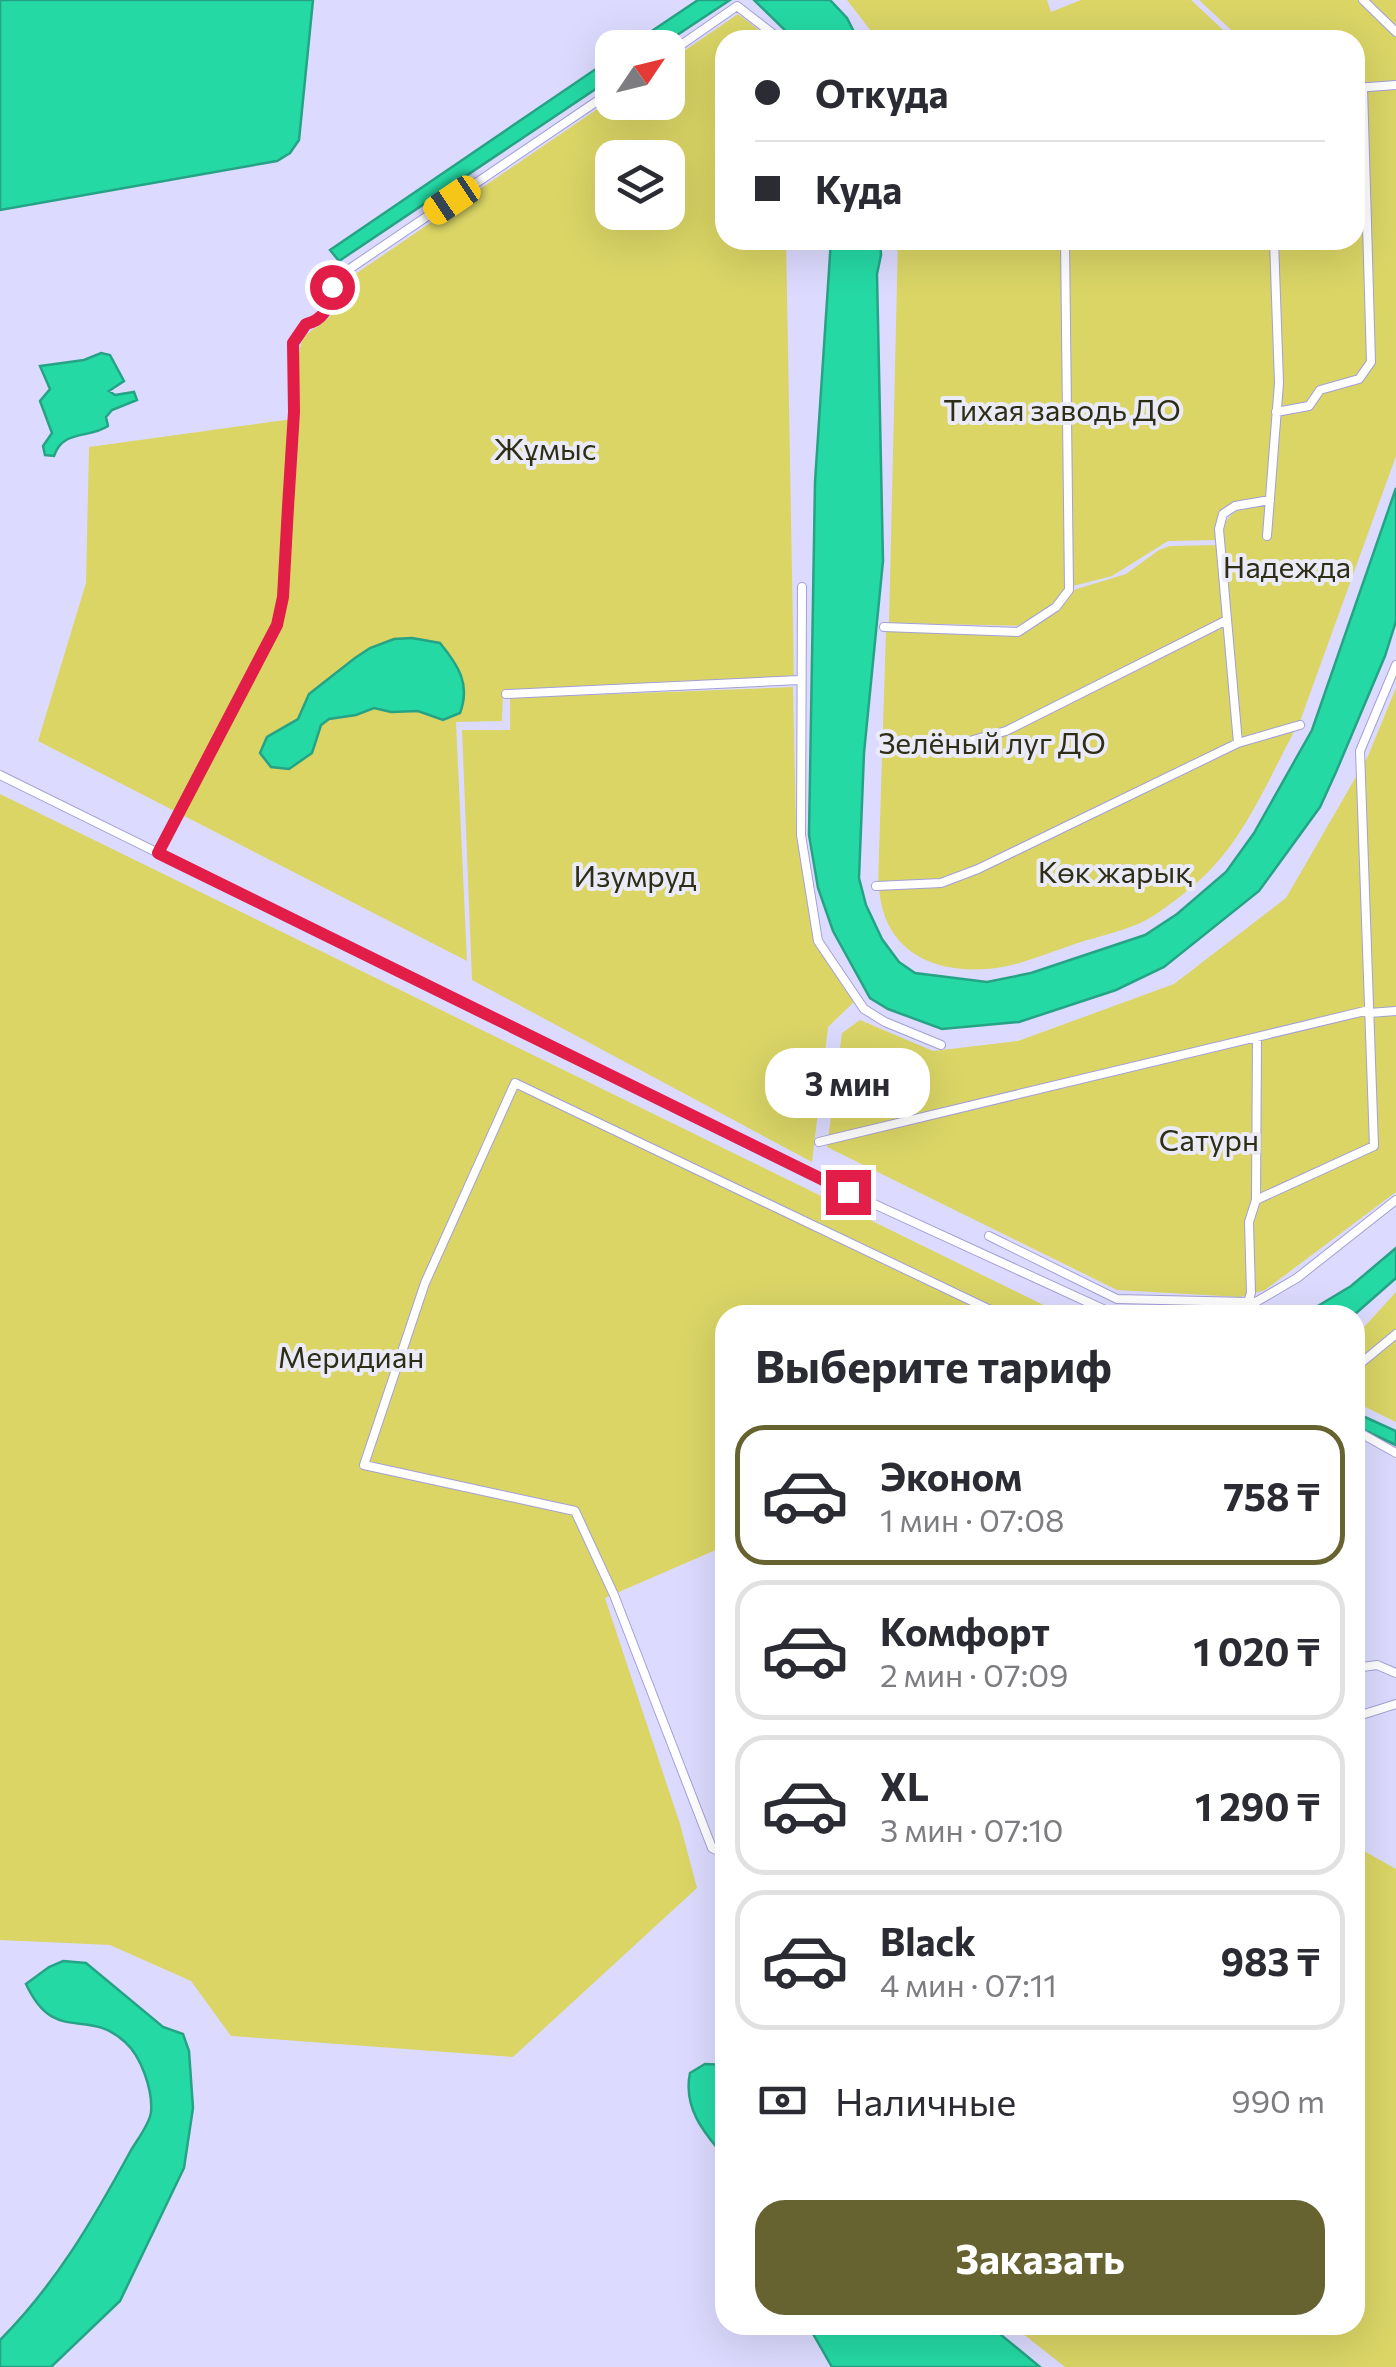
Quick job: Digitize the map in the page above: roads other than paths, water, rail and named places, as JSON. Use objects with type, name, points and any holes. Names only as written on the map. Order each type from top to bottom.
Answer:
[{"type":"street","points":[[1363,0],[1396,32]]},
{"type":"street","points":[[685,42],[738,6],[768,30]]},
{"type":"street","points":[[1365,87],[1396,85]]},
{"type":"street","points":[[158,853],[277,625],[283,597],[294,412],[293,343],[298,332],[327,312],[332,287],[342,274],[595,103]]},
{"type":"street","points":[[1276,412],[1309,406],[1320,390],[1359,378],[1370,362],[1365,237]]},
{"type":"street","points":[[884,627],[1018,632],[1056,607],[1069,590],[1066,250]]},
{"type":"street","points":[[1268,536],[1278,383],[1274,250]]},
{"type":"street","points":[[1238,743],[1219,529],[1223,514],[1236,506],[1270,500]]},
{"type":"street","points":[[802,587],[801,835],[818,941],[864,1010],[941,1045]]},
{"type":"street","points":[[974,740],[1006,731],[1227,620]]},
{"type":"street","points":[[1256,1200],[1374,1146],[1360,751],[1396,665]]},
{"type":"street","points":[[506,694],[800,680]]},
{"type":"street","points":[[876,886],[941,883],[978,870],[1238,743],[1300,725]]},
{"type":"street","points":[[0,775],[815,1177],[1094,1305]]},
{"type":"street","points":[[819,1142],[1258,1036],[1369,1012],[1396,1011]]},
{"type":"street","points":[[1249,1301],[1249,1222],[1256,1200],[1258,1036]]},
{"type":"street","points":[[715,1849],[614,1595],[575,1511],[364,1465],[424,1283],[514,1082],[979,1305]]},
{"type":"street","points":[[989,1236],[1117,1300],[1242,1304],[1256,1302],[1297,1278],[1396,1200]]},
{"type":"street","points":[[1365,1360],[1396,1334]]},
{"type":"street","points":[[1365,1435],[1396,1452]]},
{"type":"street","points":[[1365,1667],[1377,1666],[1396,1673]]},
{"type":"street","points":[[1365,1714],[1396,1704]]},
{"type":"park label","name":"Тихая заводь ДО","points":[[1062,408]]},
{"type":"park label","name":"Жұмыс","points":[[545,447]]},
{"type":"park label","name":"Надежда","points":[[1287,565]]},
{"type":"park label","name":"Зелёный луг ДО","points":[[992,741]]},
{"type":"park label","name":"Көк жарық","points":[[1115,870]]},
{"type":"park label","name":"Изумруд","points":[[635,874]]},
{"type":"park label","name":"Сатурн","points":[[1209,1138]]},
{"type":"park label","name":"Меридиан","points":[[351,1355]]}]
